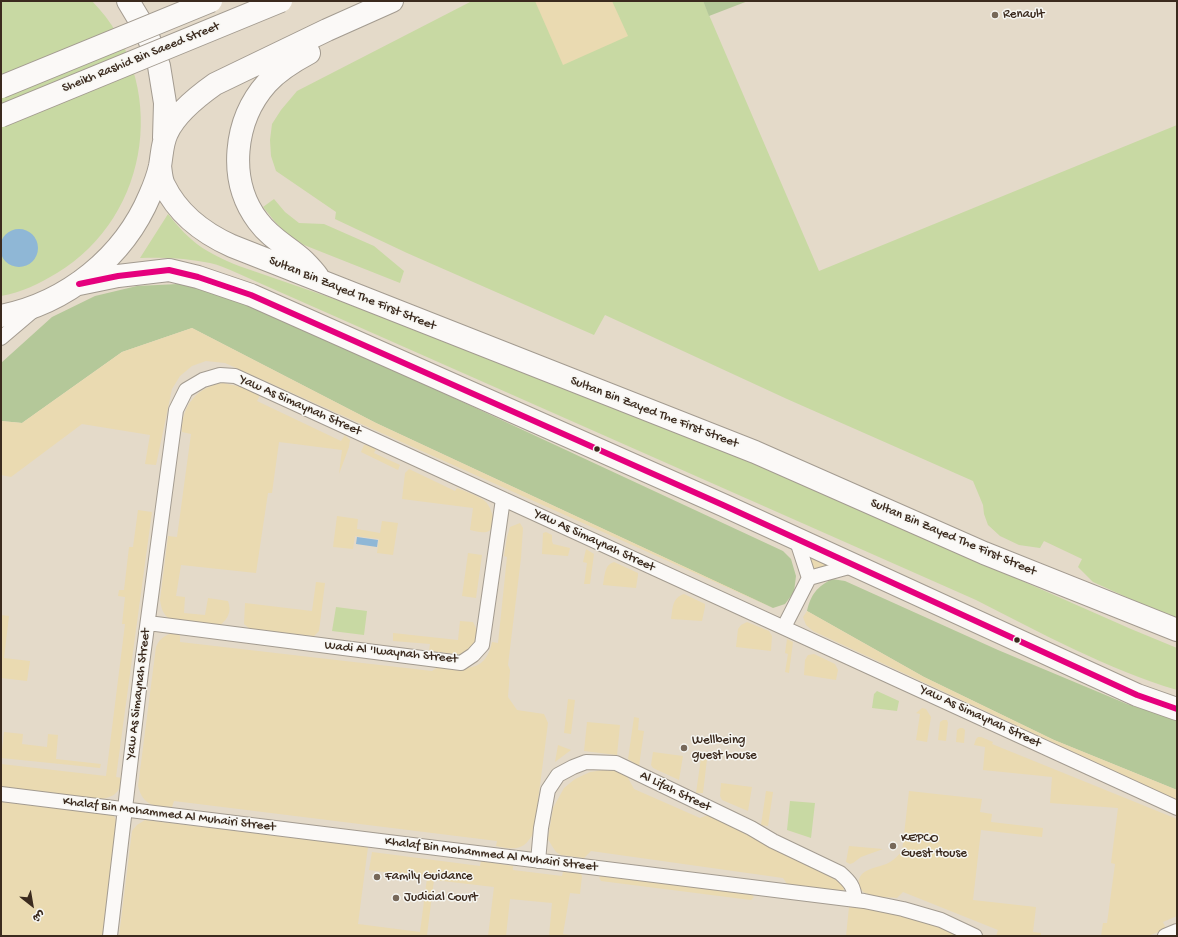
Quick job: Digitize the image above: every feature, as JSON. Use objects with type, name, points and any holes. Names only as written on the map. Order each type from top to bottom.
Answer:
[{"type":"main road","points":[[1,316],[15,314],[41,305],[79,284],[102,266],[134,226],[151,194],[160,166],[164,141],[165,103],[159,66],[146,31],[128,1]]},
{"type":"main road","name":"Sheikh Rashid Bin Saeed Street","points":[[1,87],[211,1]]},
{"type":"main road","name":"Sheikh Rashid Bin Saeed Street","points":[[1,116],[281,1]]},
{"type":"main road","points":[[164,141],[170,128],[188,106],[215,84],[392,1]]},
{"type":"main road","points":[[323,282],[304,260],[271,236],[257,220],[247,202],[240,181],[238,160],[240,139],[245,118],[255,99],[268,82],[284,68],[348,32],[370,11]]},
{"type":"main road","name":"Sultan Bin Zayed The First Street","points":[[160,166],[163,183],[173,200],[185,215],[199,228],[232,246],[755,452],[984,553],[1177,630]]},
{"type":"main road","points":[[79,284],[118,276],[169,270],[198,277],[251,295],[856,565],[1137,695],[1177,709]]},
{"type":"street","points":[[1,338],[41,305]]},
{"type":"street","name":"Yaw As Simaynah Street","points":[[110,936],[148,623],[176,410],[186,390],[204,380],[220,375],[235,376],[1177,808]]},
{"type":"street","name":"Wadi Al 'Iwaynah Street","points":[[148,623],[460,663],[473,655],[482,645],[503,499]]},
{"type":"street","points":[[784,627],[808,578],[796,538]]},
{"type":"street","points":[[808,578],[856,565]]},
{"type":"street","name":"Al Lifah Street","points":[[538,861],[541,828],[548,790],[558,776],[573,767],[586,762],[616,763],[840,873],[854,890],[855,900]]},
{"type":"street","name":"Khalaf Bin Mohammed Al Muhairi Street","points":[[1,794],[855,900],[903,909],[941,920],[975,936]]},
{"type":"street","points":[[1165,936],[1177,931]]},
{"type":"green space","points":[[1,1],[92,1],[117,33],[133,69],[140,107],[139,146],[130,183],[114,218],[89,248],[57,273],[23,290],[1,296]]},
{"type":"green space","points":[[472,1],[703,1],[819,271],[1177,125],[1177,620],[1093,582],[1078,567],[1082,559],[1044,541],[1040,548],[1019,545],[1000,536],[988,525],[984,514],[983,505],[973,481],[787,399],[605,315],[594,335],[407,253],[335,219],[336,212],[276,171],[271,156],[270,140],[272,124],[281,110],[297,91]]},
{"type":"green space","points":[[703,1],[748,1],[709,16]]},
{"type":"green space","points":[[274,199],[285,212],[299,223],[324,224],[374,246],[404,271],[400,283],[304,245],[288,235],[263,207]]},
{"type":"green space","points":[[168,214],[176,224],[199,246],[227,261],[398,321],[772,468],[910,529],[1020,580],[1177,648],[1177,690],[1125,672],[1075,650],[976,600],[227,269],[213,264],[193,260],[140,258]]},
{"type":"green space","points":[[178,284],[210,289],[235,296],[783,551],[791,559],[796,576],[794,592],[785,604],[773,608],[376,423],[192,328],[122,352],[22,423],[1,421],[1,363],[52,317],[95,296],[137,286]]},
{"type":"green space","points":[[832,579],[845,581],[998,650],[1127,704],[1177,720],[1177,790],[1054,740],[924,677],[807,611],[810,600],[815,592],[822,585]]},
{"type":"green space","points":[[336,607],[367,611],[364,635],[332,631]]},
{"type":"green space","points":[[877,691],[899,701],[897,711],[872,708],[874,694]]},
{"type":"green space","points":[[790,801],[815,803],[811,838],[787,830]]},
{"type":"sand","points":[[535,1],[612,1],[628,36],[563,65]]},
{"type":"sand","points":[[192,328],[376,423],[773,608],[225,363],[206,361],[192,366],[180,376],[172,389],[156,465],[145,464],[150,435],[82,424],[11,477],[1,475],[1,421],[22,423],[122,352]]},
{"type":"sand","points":[[223,383],[242,387],[260,395],[257,401],[341,441],[345,435],[350,440],[349,447],[339,474],[342,450],[279,442],[272,493],[268,493],[256,573],[181,565],[176,596],[185,597],[184,613],[205,615],[208,598],[228,601],[230,608],[227,617],[220,625],[178,622],[165,615],[161,607],[160,600],[168,536],[177,537],[191,434],[182,432],[182,423],[188,406],[199,393],[206,388]]},
{"type":"sand","points":[[364,445],[376,449],[374,453],[400,465],[398,470],[361,452]]},
{"type":"sand","points":[[409,469],[455,491],[457,488],[486,502],[493,516],[492,528],[485,532],[470,530],[473,508],[402,499],[405,473]]},
{"type":"sand","points":[[138,510],[152,512],[116,777],[122,778],[120,787],[116,793],[110,797],[101,799],[1,787],[1,764],[106,776],[125,624],[122,624],[125,597],[118,596],[119,590],[124,590],[129,547],[133,547]]},
{"type":"sand","points":[[337,516],[358,519],[357,529],[380,533],[382,521],[398,523],[393,555],[377,553],[379,539],[355,536],[353,549],[333,547]]},
{"type":"sand","points":[[520,523],[523,528],[521,558],[508,665],[510,670],[508,697],[517,710],[544,714],[548,723],[534,832],[527,843],[523,846],[518,848],[509,848],[496,846],[497,841],[174,801],[172,807],[160,806],[150,804],[143,798],[138,786],[156,647],[162,638],[178,633],[180,636],[180,642],[432,671],[439,666],[457,668],[472,667],[485,659],[492,642],[498,643],[507,557],[504,556],[507,537],[510,527]]},
{"type":"sand","points":[[546,532],[552,535],[553,544],[570,548],[568,556],[542,554],[543,533]]},
{"type":"sand","points":[[586,549],[594,554],[590,584],[584,584],[587,563],[583,562]]},
{"type":"sand","points":[[803,549],[839,567],[811,574]]},
{"type":"sand","points":[[468,553],[482,555],[476,598],[462,596]]},
{"type":"sand","points":[[614,562],[638,573],[636,588],[603,585],[607,568]]},
{"type":"sand","points":[[316,582],[325,583],[319,631],[314,636],[250,629],[244,624],[245,603],[312,611]]},
{"type":"sand","points":[[684,594],[705,604],[702,621],[671,619],[675,601]]},
{"type":"sand","points":[[807,611],[924,677],[1054,740],[1177,790],[1177,800],[813,631],[806,625],[803,617]]},
{"type":"sand","points":[[1,615],[9,616],[4,658],[30,661],[27,681],[1,678]]},
{"type":"sand","points":[[460,621],[473,622],[477,632],[475,644],[465,655],[429,651],[430,644],[393,641],[393,633],[458,640]]},
{"type":"sand","points":[[747,622],[769,631],[772,636],[771,651],[736,647],[738,629],[741,625]]},
{"type":"sand","points":[[787,639],[793,642],[789,673],[785,672],[788,654],[785,653]]},
{"type":"sand","points":[[814,654],[835,664],[838,670],[836,680],[804,675],[805,660],[808,655]]},
{"type":"sand","points":[[568,699],[575,700],[571,734],[564,733]]},
{"type":"sand","points":[[922,708],[926,709],[931,717],[927,742],[916,740],[920,714],[916,713]]},
{"type":"sand","points":[[634,717],[639,718],[638,730],[644,731],[639,766],[628,759]]},
{"type":"sand","points":[[947,720],[948,723],[946,741],[938,740],[940,722]]},
{"type":"sand","points":[[587,722],[620,725],[617,755],[584,751]]},
{"type":"sand","points":[[960,728],[965,730],[964,743],[956,742],[957,730]]},
{"type":"sand","points":[[4,732],[23,734],[22,744],[47,747],[48,734],[58,735],[56,759],[101,764],[100,768],[1,758]]},
{"type":"sand","points":[[978,737],[1177,819],[1177,916],[1163,922],[1166,929],[1148,936],[1101,936],[1103,923],[1107,923],[1115,864],[1111,863],[1118,808],[1050,803],[1052,777],[983,770],[985,747],[974,745]]},
{"type":"sand","points":[[558,745],[571,750],[555,762]]},
{"type":"sand","points":[[653,752],[683,756],[679,780],[653,768],[651,765]]},
{"type":"sand","points":[[701,758],[707,759],[703,793],[696,793]]},
{"type":"sand","points":[[603,770],[615,771],[627,776],[634,789],[700,818],[708,815],[844,884],[845,886],[843,891],[840,892],[787,884],[783,878],[591,851],[584,858],[561,855],[556,852],[548,839],[553,808],[564,788],[575,779],[590,772]]},
{"type":"sand","points":[[721,783],[752,787],[748,811],[722,800],[720,796]]},
{"type":"sand","points":[[766,791],[773,792],[768,826],[761,825]]},
{"type":"sand","points":[[909,791],[982,799],[980,812],[992,814],[991,822],[1043,828],[1042,837],[981,830],[973,900],[1036,907],[1033,932],[1041,933],[1041,936],[996,936],[998,930],[903,892],[897,898],[869,895],[861,889],[859,881],[862,874],[868,870],[890,862],[902,852]]},
{"type":"sand","points":[[1,802],[113,815],[118,823],[104,936],[1,936]]},
{"type":"sand","points":[[145,820],[368,847],[358,924],[420,932],[427,878],[369,870],[372,852],[480,866],[481,861],[513,866],[513,870],[562,876],[563,872],[580,873],[582,876],[580,894],[570,893],[563,934],[575,936],[549,936],[552,903],[510,899],[506,936],[488,936],[494,887],[434,880],[427,935],[436,936],[119,936],[132,831],[137,825]]},
{"type":"sand","points":[[849,846],[883,849],[861,857],[850,864],[846,862]]},
{"type":"sand","points":[[602,875],[751,894],[754,897],[751,900],[601,881],[599,877]]},
{"type":"sand","points":[[849,907],[875,909],[936,925],[961,936],[846,936]]},
{"type":"water","points":[[15,229],[23,229],[33,234],[37,241],[37,255],[33,262],[23,267],[15,267],[5,262],[3,259],[0,252],[0,244],[5,234],[8,232]]},
{"type":"water","points":[[357,537],[378,540],[377,547],[356,544]]},
{"type":"transit line","points":[[79,284],[118,276],[169,270],[198,277],[251,295],[723,505],[1137,695],[1177,709]]},
{"type":"place","name":"Renault","points":[[995,15]]},
{"type":"place","name":"Wellbeing guest house","points":[[684,748]]},
{"type":"place","name":"KEPCO Guest House","points":[[893,846]]},
{"type":"place","name":"Family Guidance","points":[[377,877]]},
{"type":"place","name":"Judicial Court","points":[[396,898]]}]
